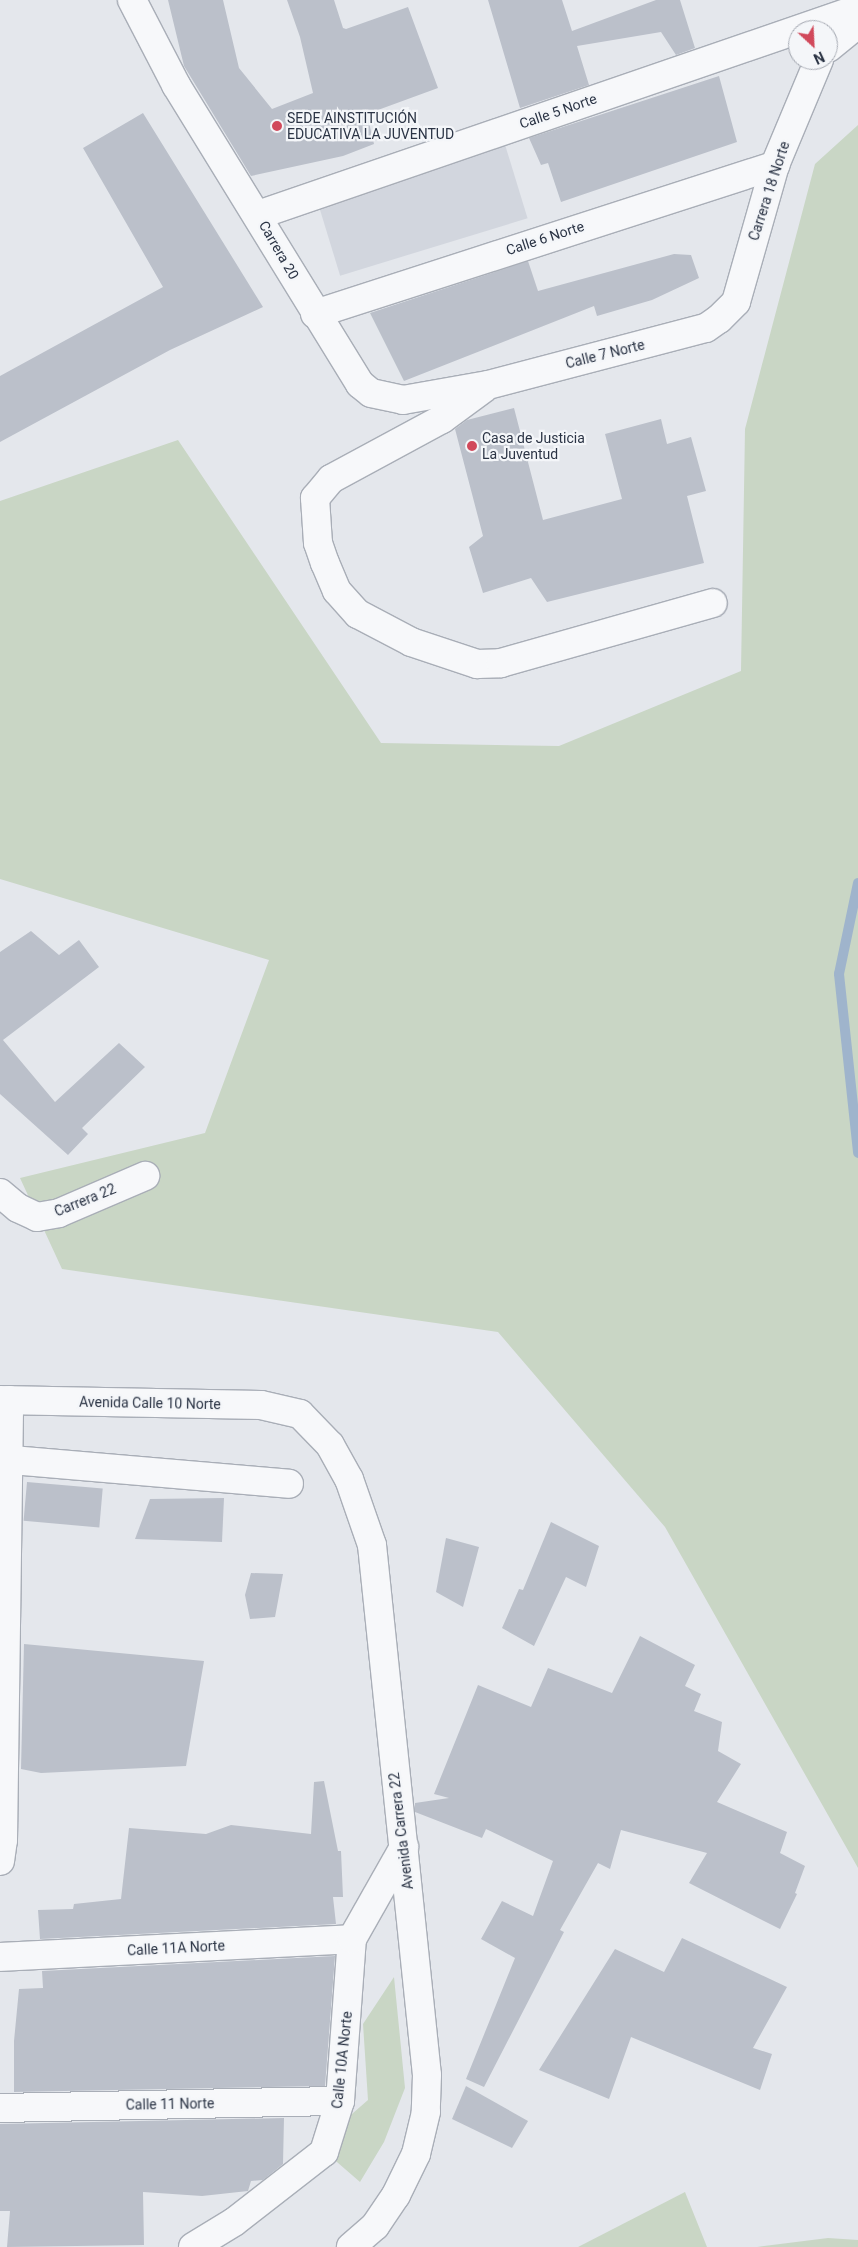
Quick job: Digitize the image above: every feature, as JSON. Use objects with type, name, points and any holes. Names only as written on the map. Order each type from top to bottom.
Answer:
[{"type":"street","name":"Carrera 20","points":[[132,0],[176,85],[258,215],[360,384],[371,393],[403,400],[488,385]]},
{"type":"street","name":"Calle 5 Norte","points":[[258,215],[858,9]]},
{"type":"street","points":[[838,40],[858,24]]},
{"type":"street","name":"Carrera 18 Norte","points":[[719,319],[736,302],[775,165],[815,70]]},
{"type":"street","name":"Calle 6 Norte","points":[[316,314],[775,165]]},
{"type":"street","name":"Calle 7 Norte","points":[[488,385],[706,328],[719,319]]},
{"type":"street","points":[[488,385],[442,419],[331,479],[315,498],[318,543],[325,563],[337,591],[358,614],[411,642],[477,664],[501,663],[714,603]]},
{"type":"street","name":"Carrera 22","points":[[0,1193],[18,1208],[37,1216],[59,1213],[145,1176]]},
{"type":"street","points":[[0,1861],[3,1840],[1,1802],[5,1400]]},
{"type":"street","name":"Avenida Calle 10 Norte","points":[[5,1400],[261,1405],[300,1414]]},
{"type":"street","name":"Avenida Carrera 22","points":[[300,1414],[330,1445],[349,1478],[372,1545],[426,2075],[426,2112],[416,2154],[396,2195],[375,2226],[351,2247]]},
{"type":"street","points":[[5,1460],[289,1484]]},
{"type":"street","name":"Calle 10A Norte","points":[[193,2247],[234,2222],[324,2152],[340,2101],[352,1939],[404,1847]]},
{"type":"street","name":"Calle 11A Norte","points":[[0,1957],[352,1939]]},
{"type":"street","name":"Calle 11 Norte","points":[[0,2108],[340,2101]]},
{"type":"shaded area","points":[[503,138],[528,218],[340,276],[316,195]]},
{"type":"green space","points":[[858,125],[858,1868],[665,1527],[498,1332],[62,1269],[20,1178],[205,1133],[269,960],[0,879],[0,501],[178,440],[381,743],[559,746],[741,671],[745,429],[815,164]]},
{"type":"green space","points":[[394,1977],[405,2088],[384,2142],[360,2182],[330,2156],[345,2120],[368,2100],[363,2024]]},
{"type":"green space","points":[[685,2192],[707,2247],[578,2247]]},
{"type":"green space","points":[[828,2238],[858,2240],[858,2247],[757,2247]]},
{"type":"building","points":[[168,0],[223,0],[239,68],[272,109],[313,93],[300,37],[287,0],[334,0],[343,28],[346,29],[408,7],[438,88],[367,114],[374,144],[343,156],[251,176],[184,66]]},
{"type":"building","points":[[488,0],[562,0],[572,31],[656,0],[680,0],[695,48],[676,55],[661,32],[577,46],[589,85],[520,108]]},
{"type":"building","points":[[719,76],[737,142],[561,202],[548,163],[541,165],[529,138]]},
{"type":"building","points":[[143,113],[263,307],[170,350],[0,442],[0,376],[163,287],[83,148]]},
{"type":"building","points":[[674,254],[691,255],[699,278],[652,300],[597,316],[594,306],[404,381],[370,313],[528,261],[538,291]]},
{"type":"building","points":[[514,408],[543,520],[622,499],[605,434],[661,419],[667,444],[691,437],[706,491],[687,496],[704,563],[547,602],[531,578],[483,593],[469,547],[483,536],[455,429],[467,420]]},
{"type":"building","points":[[31,931],[59,955],[79,940],[99,967],[3,1040],[55,1102],[119,1043],[145,1067],[82,1128],[88,1134],[68,1155],[0,1094],[0,952]]},
{"type":"building","points":[[27,1482],[103,1489],[99,1527],[24,1521]]},
{"type":"building","points":[[224,1498],[222,1542],[135,1539],[150,1499]]},
{"type":"building","points":[[551,1522],[599,1546],[586,1587],[566,1577],[534,1646],[502,1628],[519,1589],[523,1590]]},
{"type":"building","points":[[446,1538],[479,1547],[463,1607],[436,1592]]},
{"type":"building","points":[[251,1573],[283,1574],[275,1617],[250,1619],[245,1595]]},
{"type":"building","points":[[640,1636],[695,1665],[685,1686],[701,1694],[694,1711],[722,1722],[718,1751],[741,1764],[717,1802],[787,1832],[780,1853],[805,1866],[795,1893],[797,1894],[780,1929],[689,1883],[707,1853],[621,1830],[610,1869],[598,1863],[560,1930],[564,1932],[484,2087],[466,2079],[515,1958],[481,1939],[502,1901],[533,1916],[553,1861],[486,1829],[482,1838],[415,1812],[415,1803],[449,1798],[434,1794],[478,1685],[531,1707],[548,1668],[612,1693]]},
{"type":"building","points":[[24,1644],[204,1661],[186,1766],[41,1773],[21,1769]]},
{"type":"building","points":[[324,1781],[338,1851],[341,1851],[343,1897],[333,1897],[336,1924],[40,1939],[38,1910],[73,1909],[74,1904],[121,1899],[129,1828],[206,1834],[231,1825],[311,1834],[314,1782]]},
{"type":"building","points":[[682,1938],[787,1987],[753,2048],[772,2054],[760,2090],[631,2037],[609,2099],[539,2070],[615,1949],[664,1972]]},
{"type":"building","points":[[335,1956],[325,2086],[14,2092],[14,2041],[19,1989],[43,1988],[42,1971]]},
{"type":"building","points":[[466,2086],[528,2121],[512,2148],[452,2119]]},
{"type":"building","points":[[284,2118],[283,2164],[263,2180],[251,2181],[248,2191],[202,2196],[143,2192],[144,2245],[7,2247],[10,2211],[0,2211],[0,2124]]},
{"type":"waterway","points":[[858,883],[839,974],[858,1153]]},
{"type":"place","name":"SEDE AINSTITUCIÓN EDUCATIVA LA JUVENTUD","points":[[277,126]]},
{"type":"place","name":"Casa de Justicia La Juventud","points":[[472,446]]}]
